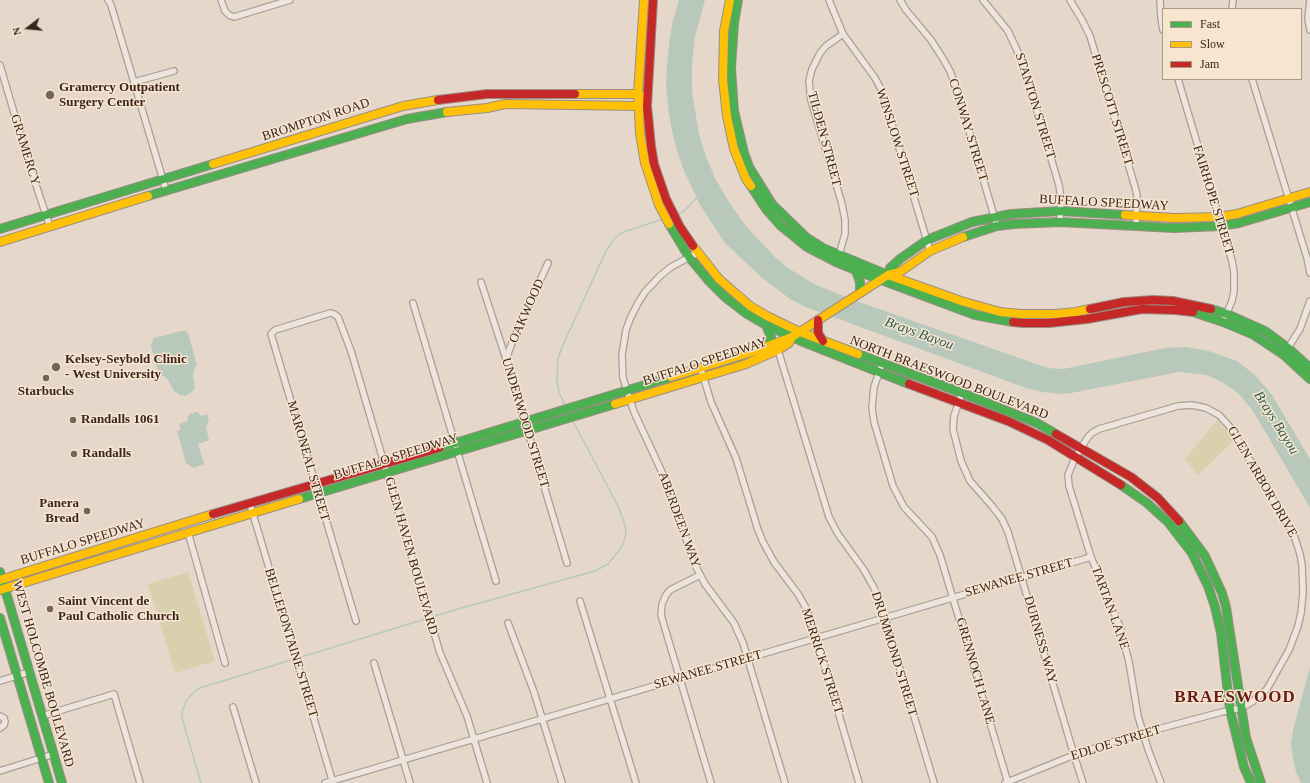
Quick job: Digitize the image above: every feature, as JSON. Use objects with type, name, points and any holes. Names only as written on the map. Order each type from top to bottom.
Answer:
[{"type":"main road","name":"NORTH BRAESWOOD BOULEVARD","points":[[644,0],[638,106],[640,133],[645,163],[652,185],[667,210],[697,253],[720,279],[736,294],[750,306],[767,316],[800,332],[1037,423],[1131,477],[1158,498],[1183,525],[1201,550],[1214,572],[1226,607],[1246,738],[1261,783]]},
{"type":"main road","name":"NORTH BRAESWOOD BOULEVARD","points":[[653,0],[647,101],[649,131],[654,164],[660,181],[671,229],[689,257],[725,297],[747,314],[766,325],[879,372],[1014,424],[1048,440],[1075,458],[1118,483],[1147,503],[1168,522],[1193,555],[1216,607],[1230,710],[1236,742],[1251,783]]},
{"type":"main road","points":[[730,0],[724,31],[724,98],[730,133],[739,163],[755,194],[766,210],[797,240],[818,254],[856,271],[975,315],[1011,322],[1049,324],[1142,309],[1192,312],[1223,322],[1254,335],[1269,344],[1286,351],[1310,368]]},
{"type":"main road","points":[[738,0],[732,47],[732,89],[734,111],[739,133],[750,167],[772,204],[808,238],[823,248],[888,275],[983,308],[1021,314],[1055,314],[1076,312],[1124,302],[1153,300],[1190,304],[1227,314],[1265,331],[1286,351],[1310,379]]},
{"type":"main road","name":"BROMPTON ROAD","points":[[0,229],[403,106],[487,94],[638,94]]},
{"type":"main road","points":[[487,94],[487,108]]},
{"type":"main road","points":[[565,94],[565,104]]},
{"type":"main road","points":[[638,94],[647,101],[638,106]]},
{"type":"main road","name":"BROMPTON ROAD","points":[[0,242],[166,190],[372,128],[407,119],[461,110],[487,108],[505,104],[638,106]]},
{"type":"main road","points":[[278,144],[282,156]]},
{"type":"main road","name":"BUFFALO SPEEDWAY","points":[[888,275],[890,268],[900,259],[927,240],[966,224],[994,217],[1011,214],[1061,211],[1174,218],[1218,217],[1237,214],[1310,192]]},
{"type":"main road","name":"BUFFALO SPEEDWAY","points":[[2,589],[318,494],[386,469],[526,426],[564,419],[580,414],[701,368],[769,346],[792,337],[888,275],[900,272],[930,251],[970,234],[997,226],[1060,222],[1174,228],[1221,226],[1239,223],[1310,202]]},
{"type":"main road","points":[[908,266],[908,273],[912,283]]},
{"type":"main road","points":[[856,271],[860,282],[859,293]]},
{"type":"main road","points":[[819,320],[818,333],[823,341]]},
{"type":"main road","points":[[766,325],[771,337],[769,346]]},
{"type":"main road","name":"BUFFALO SPEEDWAY","points":[[526,426],[574,406],[703,377],[746,364],[778,350],[789,343],[792,337]]},
{"type":"main road","name":"BUFFALO SPEEDWAY","points":[[1,577],[316,485],[386,469]]},
{"type":"main road","points":[[100,560],[103,548]]},
{"type":"main road","points":[[1193,555],[1201,550]]},
{"type":"main road","name":"WEST HOLCOMBE BOULEVARD","points":[[1,577],[2,589],[29,672],[62,783]]},
{"type":"main road","name":"WEST HOLCOMBE BOULEVARD","points":[[0,618],[49,783]]},
{"type":"main road","points":[[30,721],[42,716]]},
{"type":"street","points":[[108,0],[111,5],[166,190]]},
{"type":"street","points":[[221,0],[226,13],[234,17],[290,0]]},
{"type":"street","name":"WINSLOW STREET","points":[[829,0],[843,34],[882,90],[930,251]]},
{"type":"street","name":"CONWAY STREET","points":[[900,0],[906,10],[931,40],[950,71],[997,226]]},
{"type":"street","name":"STANTON STREET","points":[[983,0],[1008,31],[1022,61],[1059,184],[1061,211],[1060,222]]},
{"type":"street","name":"PRESCOTT STREET","points":[[1070,0],[1090,36],[1135,187],[1137,195],[1136,226]]},
{"type":"street","points":[[1160,0],[1160,18],[1162,26]]},
{"type":"street","points":[[1310,0],[1308,19],[1310,30]]},
{"type":"street","name":"TILDEN STREET","points":[[839,254],[845,234],[845,220],[842,204],[811,100],[809,81],[812,69],[820,53],[826,46],[843,34]]},
{"type":"street","name":"GRAMERCY","points":[[0,65],[50,227]]},
{"type":"street","points":[[134,82],[174,71]]},
{"type":"street","name":"FAIRHOPE STREET","points":[[1178,80],[1232,261],[1234,282],[1232,301],[1223,322]]},
{"type":"street","points":[[1252,80],[1310,273]]},
{"type":"street","name":"ABERDEEN WAY","points":[[697,253],[671,267],[645,292],[630,319],[626,330],[622,354],[622,372],[628,395],[639,424],[673,496],[688,548],[700,575],[734,623],[743,643],[785,783]]},
{"type":"street","name":"OAKWOOD","points":[[506,359],[513,340],[548,263]]},
{"type":"street","name":"UNDERWOOD STREET","points":[[481,282],[506,359],[567,563]]},
{"type":"street","points":[[1286,351],[1300,329],[1310,301]]},
{"type":"street","points":[[413,303],[496,581]]},
{"type":"street","name":"GLEN HAVEN BOULEVARD","points":[[303,321],[330,313],[338,317],[351,352],[440,653],[462,702],[487,783]]},
{"type":"street","name":"MARONEAL STREET","points":[[303,321],[275,330],[271,334],[356,621]]},
{"type":"street","name":"DRUMMOND STREET","points":[[778,350],[829,517],[838,534],[864,570],[879,600],[934,783]]},
{"type":"street","name":"GRENNOCH LANE","points":[[882,364],[872,394],[872,415],[893,486],[904,507],[932,537],[940,555],[954,598],[1007,782]]},
{"type":"street","name":"MERRICK STREET","points":[[701,368],[711,402],[736,458],[762,542],[774,562],[790,582],[812,623],[859,783]]},
{"type":"street","name":"DURNESS WAY","points":[[962,393],[954,416],[954,429],[956,444],[963,467],[970,481],[1002,519],[1008,532],[1083,783]]},
{"type":"street","name":"GLEN ARBOR DRIVE","points":[[1075,458],[1088,437],[1099,429],[1178,406],[1192,405],[1206,408],[1219,415],[1234,433],[1294,535],[1300,554],[1303,578],[1301,613],[1289,650],[1267,689],[1252,702],[1241,708],[1230,710]]},
{"type":"street","name":"TARTAN LANE","points":[[1075,458],[1068,475],[1069,486],[1090,557],[1121,633],[1129,662],[1138,716],[1161,783]]},
{"type":"street","name":"BELLEFONTAINE STREET","points":[[250,504],[332,782]]},
{"type":"street","points":[[188,532],[225,663]]},
{"type":"street","name":"SEWANEE STREET","points":[[325,783],[1090,557]]},
{"type":"street","points":[[700,575],[670,590],[662,604],[662,620],[711,783]]},
{"type":"street","points":[[580,601],[636,783]]},
{"type":"street","points":[[508,623],[534,692],[562,783]]},
{"type":"street","points":[[374,663],[410,783]]},
{"type":"street","points":[[0,681],[29,672]]},
{"type":"street","points":[[42,716],[114,694],[140,783]]},
{"type":"street","points":[[233,708],[256,783]]},
{"type":"street","name":"EDLOE STREET","points":[[1007,782],[1074,755],[1230,710]]},
{"type":"street","points":[[0,716],[4,718],[5,722],[0,728]]},
{"type":"street","points":[[0,770],[54,754]]},
{"type":"shaded area","points":[[1217,420],[1234,440],[1198,475],[1185,459]]},
{"type":"shaded area","points":[[188,572],[215,661],[175,673],[148,584]]},
{"type":"water","name":"Brays Bayou","points":[[679,0],[705,0],[695,37],[692,63],[692,91],[699,134],[705,154],[715,178],[745,225],[775,257],[788,268],[814,284],[856,301],[1048,368],[1063,369],[1165,348],[1185,347],[1209,351],[1237,361],[1255,375],[1272,395],[1310,459],[1310,508],[1253,411],[1239,394],[1218,380],[1206,375],[1179,372],[1071,393],[1060,394],[1042,392],[1026,388],[806,307],[790,299],[760,276],[725,243],[700,205],[679,157],[673,136],[666,87],[672,24]]},
{"type":"water","points":[[181,331],[188,333],[197,365],[194,369],[193,376],[195,387],[192,392],[185,396],[174,391],[168,380],[159,374],[151,346],[154,338]]},
{"type":"water","points":[[197,412],[201,416],[207,414],[209,421],[206,427],[209,440],[198,444],[204,464],[194,468],[186,463],[177,431],[181,430],[179,425],[188,421],[187,417],[190,414]]},
{"type":"water","points":[[1310,667],[1310,783],[1301,783],[1296,772],[1291,744],[1293,730]]},
{"type":"waterway","points":[[676,214],[683,212],[697,197]]},
{"type":"waterway","points":[[566,407],[559,392],[557,382],[558,359],[562,347],[605,253],[614,239],[620,234],[663,219]]},
{"type":"waterway","points":[[201,783],[182,718],[182,712],[186,701],[198,689],[458,609],[595,571],[608,564],[621,548],[625,539],[626,531],[624,522],[618,506],[572,419]]},
{"type":"traffic: fast","points":[[738,0],[734,23],[731,68],[734,111],[744,153],[749,167],[772,204],[807,238],[823,248],[888,275]]},
{"type":"traffic: fast","points":[[148,196],[407,119],[447,112]]},
{"type":"traffic: fast","points":[[0,229],[213,164]]},
{"type":"traffic: fast","points":[[751,186],[766,209],[780,225],[807,247],[836,262],[868,275],[975,315],[1013,322]]},
{"type":"traffic: fast","points":[[963,237],[997,226],[1060,222],[1174,228],[1221,226],[1239,223],[1310,202]]},
{"type":"traffic: fast","points":[[888,275],[890,268],[900,259],[927,240],[972,222],[1011,214],[1061,211],[1125,215]]},
{"type":"traffic: fast","points":[[669,224],[689,257],[709,281],[725,297],[747,314],[766,325],[801,341],[909,384]]},
{"type":"traffic: fast","points":[[856,271],[860,282],[860,292]]},
{"type":"traffic: fast","points":[[1211,309],[1227,314],[1265,331],[1288,348],[1310,368]]},
{"type":"traffic: fast","points":[[1193,312],[1223,322],[1254,335],[1284,355],[1310,379]]},
{"type":"traffic: fast","points":[[766,325],[771,337],[769,346]]},
{"type":"traffic: fast","points":[[858,354],[1037,423],[1056,434]]},
{"type":"traffic: fast","points":[[439,448],[671,377]]},
{"type":"traffic: fast","points":[[299,499],[615,404]]},
{"type":"traffic: fast","points":[[1121,485],[1147,503],[1168,522],[1192,553],[1208,586],[1221,633],[1230,710],[1244,767],[1251,783]]},
{"type":"traffic: fast","points":[[1179,521],[1205,556],[1222,593],[1226,607],[1246,738],[1261,783]]},
{"type":"traffic: fast","points":[[0,572],[62,783]]},
{"type":"traffic: fast","points":[[0,618],[49,783]]},
{"type":"traffic: slow","points":[[644,0],[638,94],[640,133],[645,163],[659,205],[669,224]]},
{"type":"traffic: slow","points":[[730,0],[724,31],[723,80],[727,116],[734,149],[746,179],[751,186]]},
{"type":"traffic: slow","points":[[575,94],[638,94],[641,96]]},
{"type":"traffic: slow","points":[[213,164],[403,106],[438,100]]},
{"type":"traffic: slow","points":[[447,112],[487,108],[505,104],[639,106],[643,104]]},
{"type":"traffic: slow","points":[[1125,215],[1174,218],[1218,217],[1237,214],[1310,192]]},
{"type":"traffic: slow","points":[[0,242],[148,196]]},
{"type":"traffic: slow","points":[[671,377],[755,351],[792,337],[888,275],[900,272],[930,251],[963,237]]},
{"type":"traffic: slow","points":[[693,246],[719,279],[750,306],[800,332],[858,354]]},
{"type":"traffic: slow","points":[[888,275],[961,301],[1000,312],[1021,314],[1055,314],[1090,309]]},
{"type":"traffic: slow","points":[[615,404],[746,364],[778,350],[789,343],[792,337]]},
{"type":"traffic: slow","points":[[0,590],[299,499]]},
{"type":"traffic: slow","points":[[0,580],[213,514]]},
{"type":"traffic: jam","points":[[653,0],[647,106],[651,146],[654,164],[666,199],[680,227],[693,246]]},
{"type":"traffic: jam","points":[[438,100],[487,94],[575,94]]},
{"type":"traffic: jam","points":[[1090,309],[1124,302],[1153,300],[1173,301],[1211,309]]},
{"type":"traffic: jam","points":[[1013,322],[1049,323],[1087,319],[1142,309],[1193,312]]},
{"type":"traffic: jam","points":[[818,320],[818,333],[823,341]]},
{"type":"traffic: jam","points":[[909,384],[1008,421],[1048,440],[1121,485]]},
{"type":"traffic: jam","points":[[1056,434],[1131,477],[1158,498],[1179,521]]},
{"type":"traffic: jam","points":[[213,514],[439,448]]},
{"type":"place","name":"Gramercy Outpatient Surgery Center","points":[[50,95]]},
{"type":"place","name":"Kelsey-Seybold Clinic - West University","points":[[56,367]]},
{"type":"place","name":"Starbucks","points":[[46,378]]},
{"type":"place","name":"Randalls 1061","points":[[73,420]]},
{"type":"place","name":"Randalls","points":[[74,454]]},
{"type":"place","name":"Panera Bread","points":[[87,511]]},
{"type":"place","name":"Saint Vincent de Paul Catholic Church","points":[[50,609]]},
{"type":"district","name":"BRAESWOOD","points":[[1235,698]]}]
